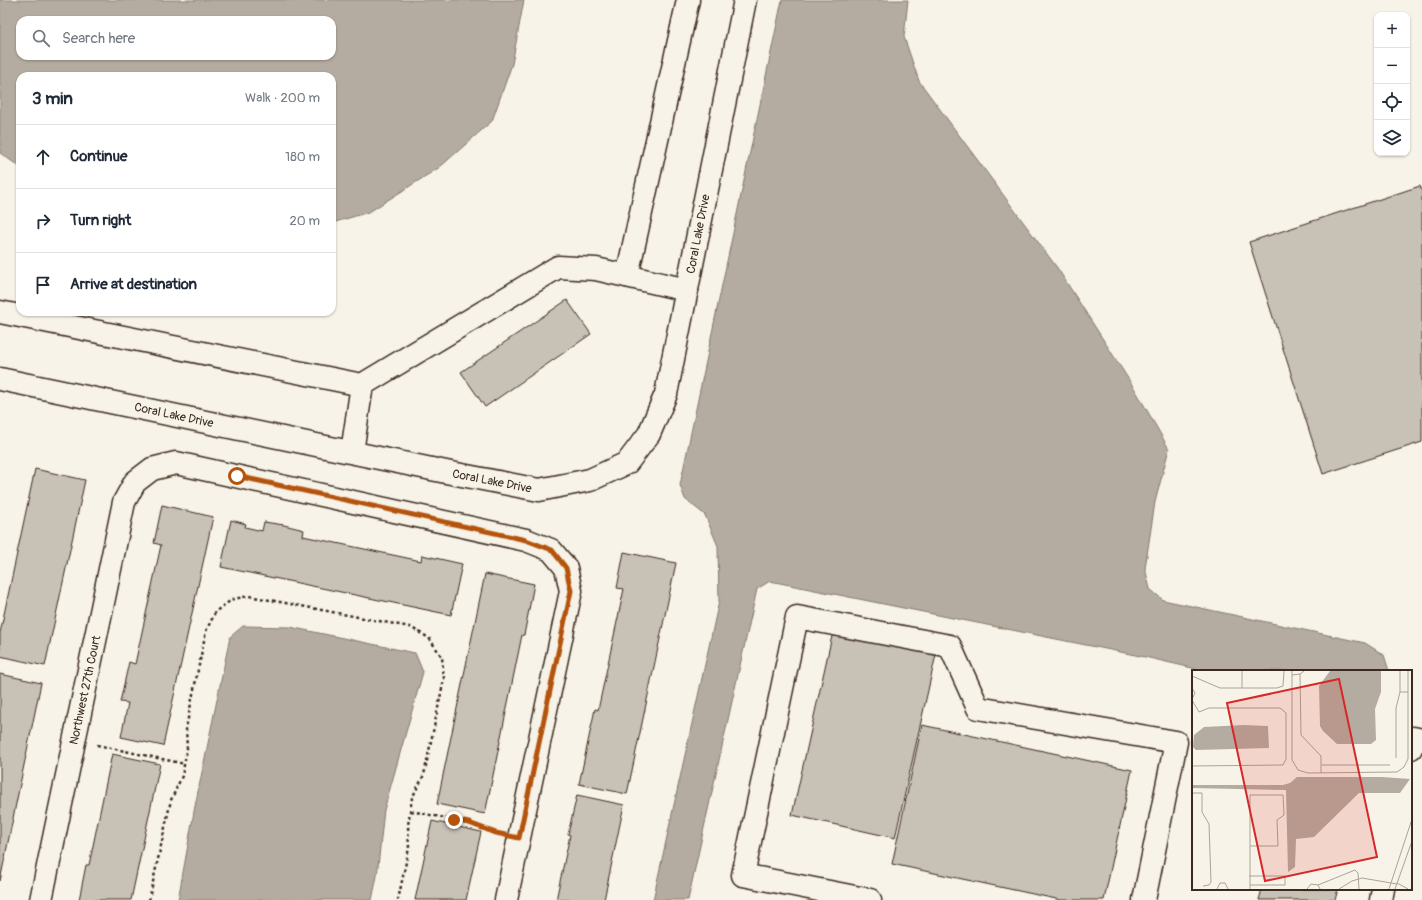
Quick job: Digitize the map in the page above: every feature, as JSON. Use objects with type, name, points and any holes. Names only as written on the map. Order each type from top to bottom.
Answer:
[{"type":"street","points":[[627,276],[688,0]]},
{"type":"street","name":"Coral Lake Drive","points":[[0,379],[539,490],[590,480],[627,463],[649,434],[666,394],[744,0]]},
{"type":"street","points":[[20,316],[362,385],[558,267],[596,269],[687,290]]},
{"type":"street","points":[[0,312],[16,315]]},
{"type":"street","points":[[352,452],[362,385]]},
{"type":"street","name":"Northwest 27th Court","points":[[41,900],[124,502],[135,482],[152,468],[176,463],[526,540],[552,550],[566,568],[571,591],[519,838]]},
{"type":"street","points":[[870,900],[743,875],[796,617],[950,646],[978,708],[1176,742],[1144,900]]},
{"type":"street","points":[[1412,743],[1413,738],[1422,740]]},
{"type":"street","points":[[506,900],[519,838]]},
{"type":"street","points":[[1381,900],[1383,890]]},
{"type":"path","points":[[149,900],[171,800],[182,776],[185,764],[187,749],[186,728],[206,631],[216,611],[233,599],[250,596],[410,627],[429,638],[442,657],[444,679],[424,774],[412,798],[408,825],[409,848],[398,900]]},
{"type":"path","points":[[75,740],[185,764]]},
{"type":"path","points":[[410,810],[469,823],[496,833],[519,838]]},
{"type":"shaded area","points":[[0,0],[524,0],[512,64],[492,121],[440,167],[369,212],[336,222],[336,72],[16,72],[16,164],[0,153]]},
{"type":"shaded area","points":[[782,0],[908,0],[904,37],[919,81],[1058,269],[1136,391],[1169,449],[1155,502],[1145,568],[1150,589],[1163,600],[1365,643],[1384,655],[1389,670],[1201,670],[1145,657],[770,581],[757,589],[688,900],[653,900],[719,601],[718,546],[705,515],[685,499],[680,485]]},
{"type":"shaded area","points":[[243,626],[290,627],[415,653],[423,672],[384,810],[377,876],[372,900],[178,900],[195,806],[230,637]]},
{"type":"building","points":[[1420,186],[1422,192],[1422,442],[1323,474],[1249,242]]},
{"type":"building","points":[[567,300],[591,334],[485,407],[461,372]]},
{"type":"building","points":[[35,469],[85,480],[45,666],[0,656],[0,633]]},
{"type":"building","points":[[162,505],[213,517],[163,746],[121,737],[128,703],[120,702],[129,662],[135,664],[161,545],[154,543]]},
{"type":"building","points":[[231,520],[246,524],[245,527],[262,531],[264,522],[284,525],[304,530],[303,536],[421,561],[422,555],[462,564],[451,615],[221,567]]},
{"type":"building","points":[[624,552],[676,563],[627,794],[579,784],[595,709],[598,710],[624,589],[617,588]]},
{"type":"building","points":[[485,574],[534,584],[485,814],[437,804]]},
{"type":"building","points":[[834,627],[937,650],[895,838],[792,815]]},
{"type":"building","points":[[0,674],[41,683],[0,881]]},
{"type":"building","points":[[922,725],[1132,770],[1104,900],[1061,900],[892,864]]},
{"type":"building","points":[[112,754],[160,764],[131,900],[79,900],[86,865],[89,865]]},
{"type":"building","points":[[577,795],[624,805],[604,900],[556,900]]},
{"type":"building","points":[[432,821],[481,832],[466,900],[415,900]]},
{"type":"building","points":[[1262,890],[1338,890],[1335,900],[1259,900]]},
{"type":"route","points":[[237,476],[526,540],[552,550],[566,568],[571,591],[566,620],[519,838],[496,833],[469,823],[454,820]]}]
